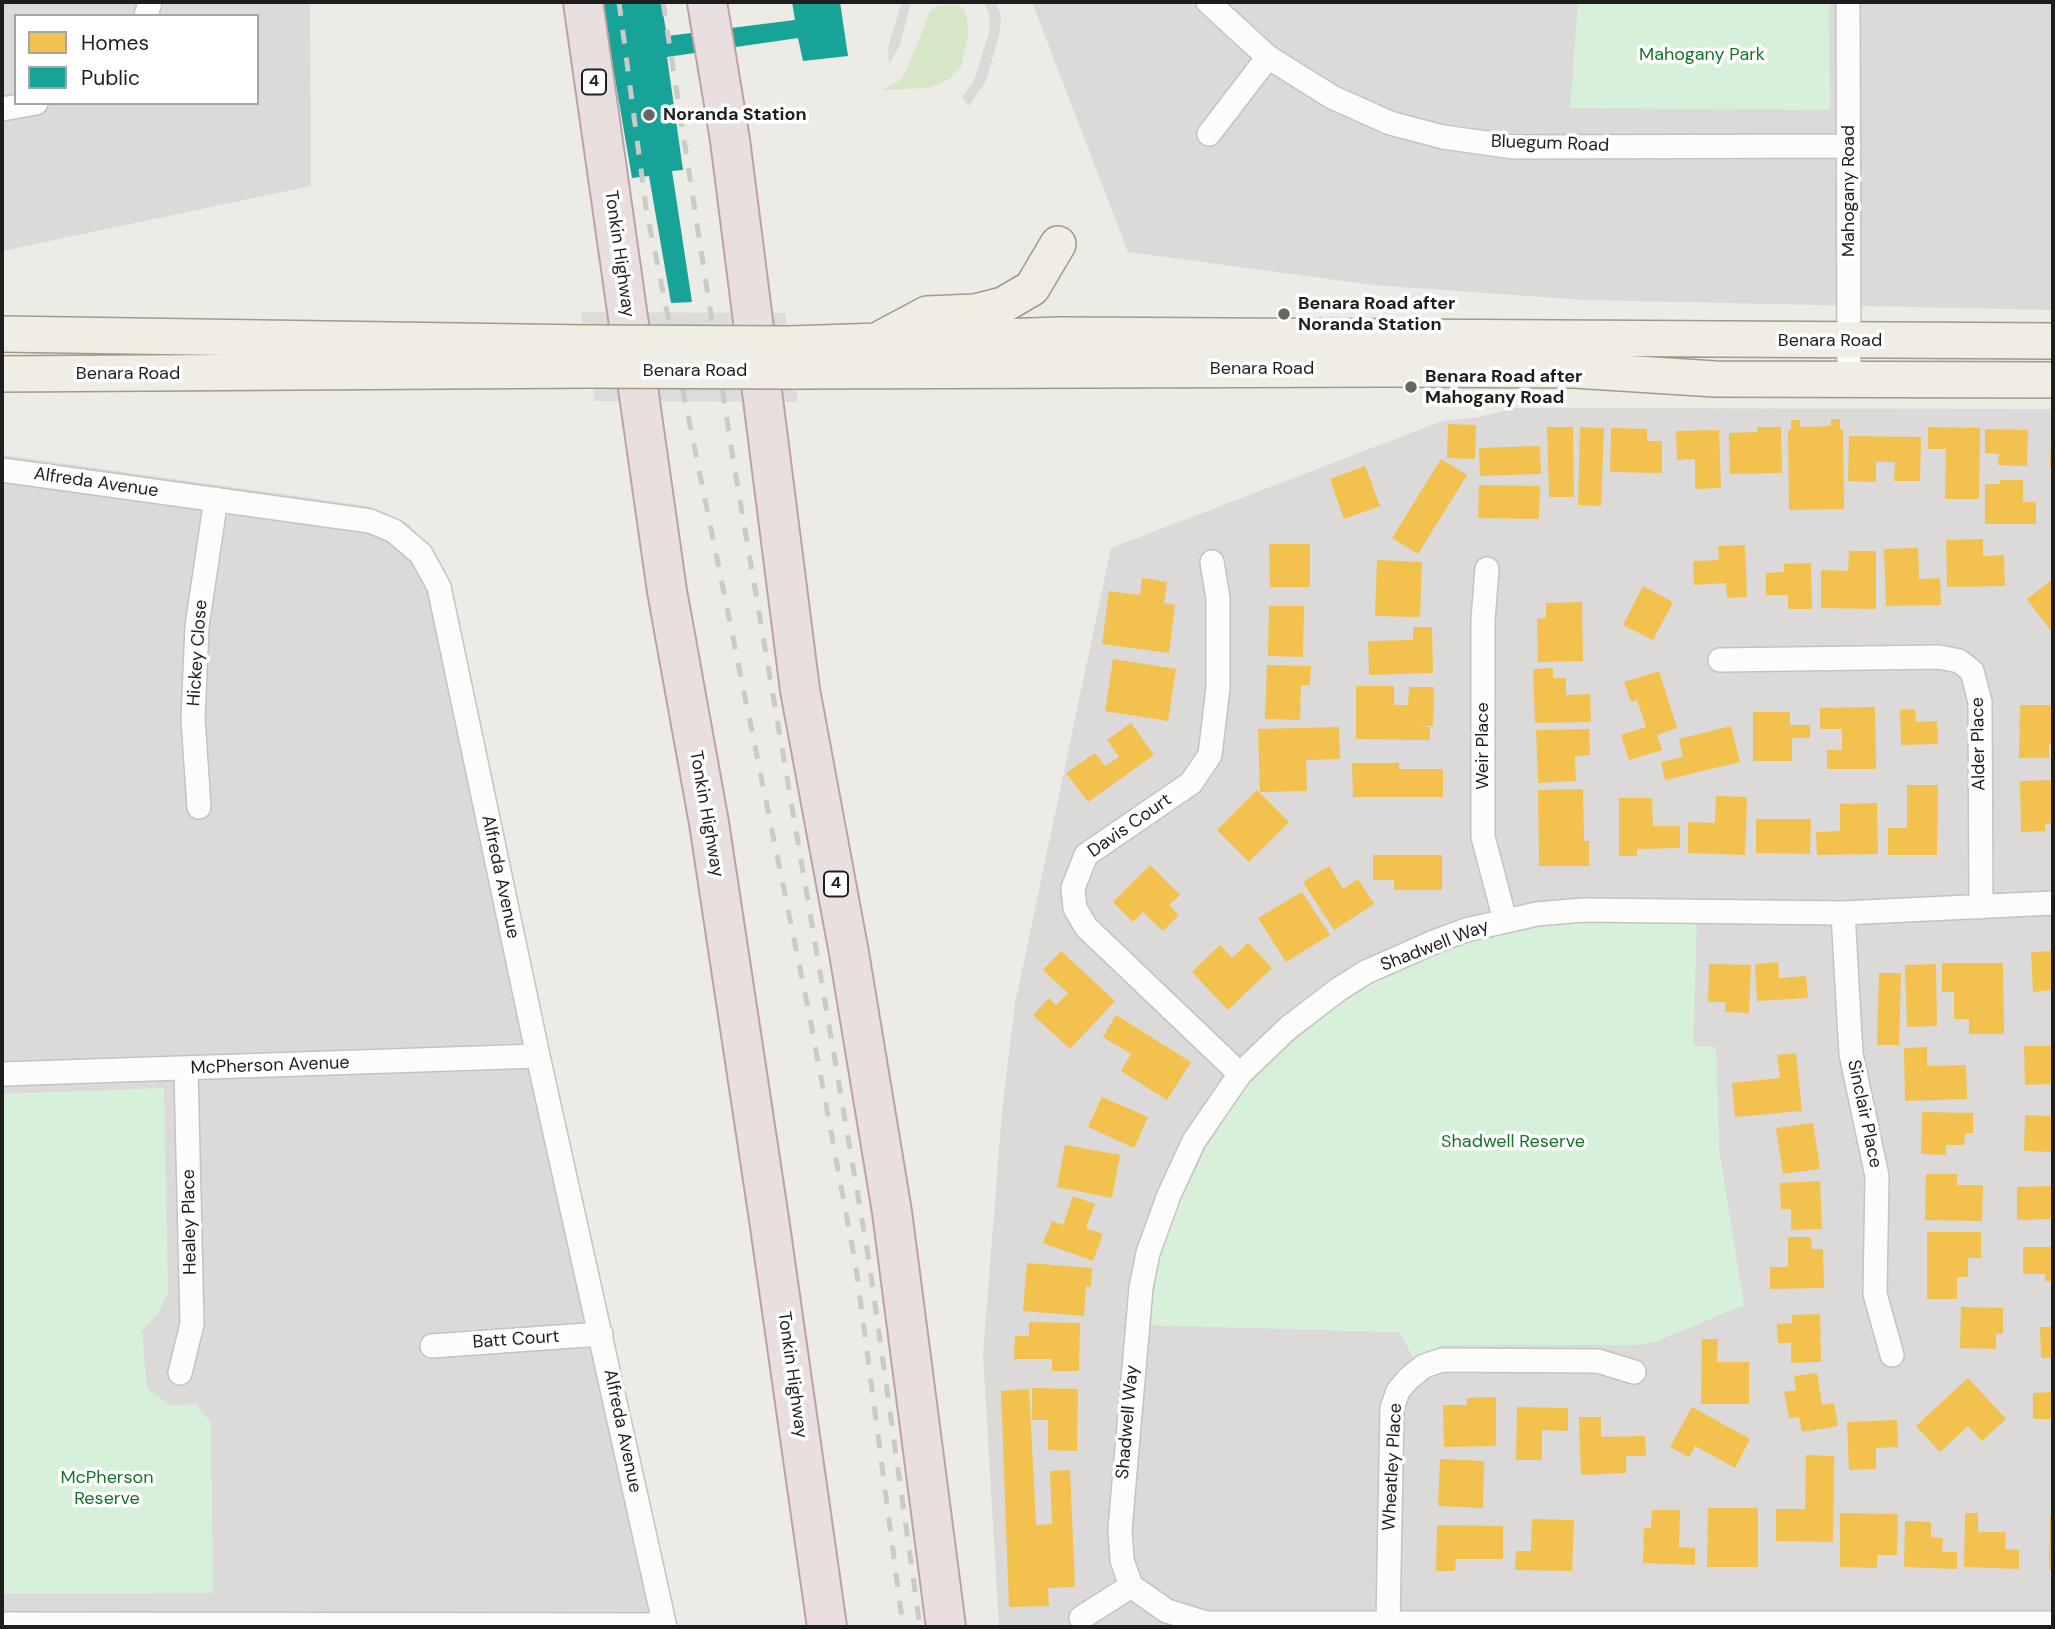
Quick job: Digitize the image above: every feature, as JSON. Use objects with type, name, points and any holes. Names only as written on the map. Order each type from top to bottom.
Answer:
[{"type":"highway","name":"Tonkin Highway","points":[[583,2],[667,591],[709,823],[827,1627]]},
{"type":"highway","name":"4","points":[[707,2],[730,140],[800,690],[890,1198],[946,1627]]},
{"type":"main road","points":[[876,341],[927,314],[975,312],[1003,305],[1032,288],[1058,244]]},
{"type":"main road","name":"Benara Road","points":[[2,334],[588,356],[1574,370],[1715,379],[2053,380]]},
{"type":"main road","name":"Benara Road","points":[[791,358],[876,341],[1060,335],[2053,341]]},
{"type":"main road","name":"Benara Road","points":[[1060,335],[1076,355],[1325,354],[1387,369]]},
{"type":"main road","points":[[1453,337],[1442,345],[1449,353],[1528,358],[1574,370]]},
{"type":"main road","name":"Benara Road","points":[[2,374],[588,356]]},
{"type":"street","name":"Bluegum Road","points":[[1208,2],[1268,57],[1332,97],[1390,122],[1443,137],[1514,147],[1849,146]]},
{"type":"street","name":"Mahogany Road","points":[[1848,2],[1849,379]]},
{"type":"street","points":[[1209,134],[1268,57]]},
{"type":"street","points":[[2,109],[25,105]]},
{"type":"street","name":"Alfreda Avenue","points":[[2,470],[370,521],[394,531],[421,554],[439,587],[538,1056],[664,1626]]},
{"type":"street","name":"Hickey Close","points":[[199,807],[194,719],[197,626],[216,499]]},
{"type":"street","name":"Davis Court","points":[[1212,562],[1218,598],[1218,688],[1210,755],[1191,783],[1086,855],[1073,888],[1074,908],[1086,927],[1240,1074]]},
{"type":"street","name":"Weir Place","points":[[1487,569],[1483,620],[1483,837],[1505,920]]},
{"type":"street","name":"Alder Place","points":[[1720,660],[1939,657],[1958,661],[1972,671],[1980,702],[1981,906]]},
{"type":"street","name":"Shadwell Way","points":[[1131,1586],[1122,1560],[1120,1529],[1136,1326],[1148,1253],[1180,1170],[1213,1111],[1240,1074],[1263,1049],[1315,1006],[1366,972],[1434,942],[1505,920],[1583,910],[1843,913],[2053,903]]},
{"type":"street","name":"Sinclair Place","points":[[1843,913],[1852,1054],[1877,1176],[1875,1294],[1892,1355]]},
{"type":"street","name":"McPherson Avenue","points":[[2,1074],[538,1056]]},
{"type":"street","name":"Healey Place","points":[[180,1373],[192,1324],[186,1069]]},
{"type":"street","name":"Batt Court","points":[[432,1346],[601,1334]]},
{"type":"street","name":"Wheatley Place","points":[[1388,1624],[1392,1408],[1398,1391],[1408,1379],[1424,1366],[1442,1360],[1598,1361],[1634,1372]]},
{"type":"street","points":[[1081,1618],[1131,1586],[1167,1611],[1206,1623],[2053,1623]]},
{"type":"street","points":[[2,1623],[664,1626]]},
{"type":"shaded area","points":[[2,2],[310,2],[311,186],[2,251]]},
{"type":"shaded area","points":[[902,2],[911,2],[900,45],[889,64],[888,47]]},
{"type":"shaded area","points":[[984,2],[995,2],[1001,15],[1000,32],[986,81],[969,106],[962,97],[974,80],[990,30],[989,13]]},
{"type":"shaded area","points":[[1032,2],[2053,2],[2053,310],[1584,300],[1373,285],[1128,252]]},
{"type":"shaded area","points":[[1513,408],[2053,409],[2053,1627],[999,1627],[983,1355],[1002,1111],[1015,1004],[1111,548],[1442,421],[1480,417]],"holes":[[[1512,930],[1693,1046],[1716,1048],[1719,1149],[1637,1345],[1443,1345],[1413,1357],[1400,1332],[1150,1325],[1159,1260],[1180,1202],[1206,1148],[1251,1081],[1275,1056],[1373,983],[1441,952]]]},
{"type":"shaded area","points":[[2,455],[367,506],[409,524],[445,585],[675,1627],[2,1627]]},
{"type":"green space","name":"Mahogany Park","points":[[1578,2],[1829,2],[1830,110],[1570,108]]},
{"type":"green space","points":[[957,5],[965,10],[969,32],[961,67],[947,80],[929,88],[882,90],[898,82],[905,74],[930,12],[936,6]]},
{"type":"green space","name":"Shadwell Reserve","points":[[1588,920],[1697,921],[1693,1046],[1716,1047],[1719,1149],[1744,1305],[1655,1342],[1637,1345],[1443,1345],[1413,1357],[1400,1332],[1149,1325],[1159,1260],[1191,1178],[1225,1118],[1251,1081],[1275,1056],[1346,1000],[1407,966],[1473,940],[1512,930]]},
{"type":"green space","name":"McPherson Reserve","points":[[164,1088],[168,1293],[158,1313],[142,1331],[147,1388],[171,1406],[196,1404],[211,1423],[213,1593],[2,1594],[2,1094]]},
{"type":"pier","points":[[581,312],[785,313],[798,402],[595,401]]},
{"type":"building: Homes","points":[[1831,419],[1840,419],[1840,429],[1843,429],[1844,509],[1789,510],[1788,430],[1791,430],[1791,420],[1800,420],[1800,427],[1831,426]]},
{"type":"building: Homes","points":[[1448,424],[1476,425],[1475,459],[1447,458]]},
{"type":"building: Homes","points":[[1547,427],[1573,427],[1574,497],[1549,497]]},
{"type":"building: Homes","points":[[1580,427],[1604,428],[1601,506],[1578,505]]},
{"type":"building: Homes","points":[[1757,427],[1781,427],[1782,473],[1730,474],[1729,433],[1757,432]]},
{"type":"building: Homes","points":[[1928,427],[1980,428],[1979,499],[1945,499],[1946,449],[1928,449]]},
{"type":"building: Homes","points":[[1611,428],[1647,429],[1647,441],[1662,441],[1662,473],[1610,472]]},
{"type":"building: Homes","points":[[1985,429],[2028,430],[2027,466],[1998,465],[1999,454],[1985,453]]},
{"type":"building: Homes","points":[[1719,430],[1721,488],[1695,489],[1695,459],[1677,460],[1676,431]]},
{"type":"building: Homes","points":[[1849,436],[1921,437],[1920,481],[1894,481],[1895,462],[1876,462],[1876,482],[1848,481]]},
{"type":"building: Homes","points":[[2053,441],[2053,467],[2050,467]]},
{"type":"building: Homes","points":[[1540,446],[1541,474],[1480,476],[1479,448]]},
{"type":"building: Homes","points":[[1441,459],[1467,475],[1418,554],[1392,538]]},
{"type":"building: Homes","points":[[1365,466],[1380,506],[1344,519],[1330,479]]},
{"type":"building: Homes","points":[[2000,480],[2023,480],[2023,502],[2036,502],[2036,524],[1985,524],[1985,484],[2000,484]]},
{"type":"building: Homes","points":[[1479,485],[1540,486],[1539,519],[1478,518]]},
{"type":"building: Homes","points":[[1983,539],[1983,556],[2004,555],[2005,586],[1947,587],[1946,540]]},
{"type":"building: Homes","points":[[1269,544],[1310,544],[1310,587],[1270,587]]},
{"type":"building: Homes","points":[[1745,545],[1747,597],[1727,598],[1726,583],[1694,585],[1693,561],[1719,560],[1718,546]]},
{"type":"building: Homes","points":[[1918,548],[1919,579],[1940,578],[1941,605],[1886,606],[1884,549]]},
{"type":"building: Homes","points":[[1849,551],[1876,551],[1876,609],[1821,608],[1821,570],[1848,571]]},
{"type":"building: Homes","points":[[1377,560],[1422,562],[1420,617],[1375,616]]},
{"type":"building: Homes","points":[[1811,563],[1812,609],[1788,609],[1788,595],[1766,595],[1766,573],[1784,572],[1784,564]]},
{"type":"building: Homes","points":[[1142,578],[1167,582],[1164,603],[1175,605],[1169,653],[1102,644],[1109,591],[1140,595]]},
{"type":"building: Homes","points":[[2053,579],[2053,629],[2051,631],[2027,599]]},
{"type":"building: Homes","points":[[1643,586],[1673,602],[1653,640],[1623,625]]},
{"type":"building: Homes","points":[[1582,602],[1583,661],[1538,662],[1537,619],[1546,618],[1546,603]]},
{"type":"building: Homes","points":[[1269,606],[1304,606],[1303,657],[1268,656]]},
{"type":"building: Homes","points":[[1413,627],[1432,627],[1433,673],[1369,675],[1368,641],[1413,640]]},
{"type":"building: Homes","points":[[1113,659],[1176,669],[1168,721],[1105,711]]},
{"type":"building: Homes","points":[[1267,665],[1311,666],[1310,685],[1301,685],[1300,720],[1265,719]]},
{"type":"building: Homes","points":[[1553,668],[1553,678],[1566,678],[1566,695],[1590,694],[1591,722],[1535,723],[1533,669]]},
{"type":"building: Homes","points":[[1659,671],[1677,728],[1657,735],[1662,750],[1629,760],[1621,735],[1646,727],[1637,700],[1631,702],[1624,682]]},
{"type":"building: Homes","points":[[1356,686],[1394,686],[1394,705],[1408,705],[1409,687],[1434,687],[1433,726],[1415,726],[1430,727],[1430,740],[1356,739]]},
{"type":"building: Homes","points":[[2020,705],[2053,705],[2053,744],[2049,744],[2049,758],[2019,758]]},
{"type":"building: Homes","points":[[1875,707],[1876,769],[1827,769],[1827,750],[1842,750],[1842,729],[1820,729],[1820,708]]},
{"type":"building: Homes","points":[[1915,709],[1916,722],[1937,721],[1938,744],[1901,745],[1900,710]]},
{"type":"building: Homes","points":[[1753,712],[1790,712],[1790,725],[1810,725],[1810,738],[1792,738],[1792,761],[1753,761]]},
{"type":"building: Homes","points":[[1131,723],[1154,755],[1088,802],[1066,773],[1095,753],[1105,766],[1119,757],[1107,740]]},
{"type":"building: Homes","points":[[1731,726],[1740,762],[1665,780],[1661,762],[1683,757],[1679,739]]},
{"type":"building: Homes","points":[[1339,727],[1340,759],[1306,760],[1307,791],[1260,792],[1258,729]]},
{"type":"building: Homes","points":[[1589,729],[1590,755],[1575,756],[1576,781],[1538,783],[1536,730]]},
{"type":"building: Homes","points":[[1352,763],[1399,763],[1399,769],[1443,769],[1443,797],[1353,797]]},
{"type":"building: Homes","points":[[2053,780],[2053,823],[2045,824],[2045,831],[2021,832],[2020,781]]},
{"type":"building: Homes","points":[[1907,785],[1938,785],[1937,855],[1888,855],[1888,828],[1907,828]]},
{"type":"building: Homes","points":[[1583,789],[1584,841],[1589,841],[1589,866],[1539,866],[1538,790]]},
{"type":"building: Homes","points":[[1257,790],[1289,822],[1249,862],[1217,830]]},
{"type":"building: Homes","points":[[1716,796],[1747,797],[1745,855],[1688,853],[1688,822],[1715,823]]},
{"type":"building: Homes","points":[[1619,798],[1652,798],[1653,826],[1680,826],[1680,848],[1637,849],[1637,856],[1619,856]]},
{"type":"building: Homes","points":[[1877,803],[1878,854],[1817,855],[1816,832],[1840,831],[1840,804]]},
{"type":"building: Homes","points":[[1756,819],[1811,819],[1810,854],[1756,853]]},
{"type":"building: Homes","points":[[1373,855],[1442,855],[1442,890],[1394,890],[1394,880],[1373,880]]},
{"type":"building: Homes","points":[[1150,865],[1180,895],[1169,905],[1179,915],[1163,931],[1143,912],[1133,922],[1113,902]]},
{"type":"building: Homes","points":[[1329,866],[1343,889],[1358,879],[1374,904],[1334,930],[1303,882]]},
{"type":"building: Homes","points":[[1302,892],[1330,935],[1286,962],[1258,918]]},
{"type":"building: Homes","points":[[1248,943],[1272,968],[1228,1010],[1192,972],[1220,945],[1232,958]]},
{"type":"building: Homes","points":[[1061,951],[1115,1001],[1070,1049],[1033,1015],[1049,998],[1056,1005],[1068,993],[1043,970]]},
{"type":"building: Homes","points":[[2053,951],[2053,990],[2033,992],[2031,952]]},
{"type":"building: Homes","points":[[1778,962],[1779,978],[1806,976],[1808,998],[1757,1001],[1755,964]]},
{"type":"building: Homes","points":[[1942,963],[2003,963],[2004,1034],[1969,1034],[1969,1019],[1954,1019],[1954,992],[1942,992]]},
{"type":"building: Homes","points":[[1709,964],[1751,965],[1749,1013],[1725,1012],[1726,1002],[1708,1002]]},
{"type":"building: Homes","points":[[1936,964],[1937,1026],[1907,1027],[1905,965]]},
{"type":"building: Homes","points":[[1879,973],[1901,973],[1899,1045],[1877,1045]]},
{"type":"building: Homes","points":[[1116,1015],[1191,1062],[1167,1100],[1121,1071],[1131,1054],[1103,1037]]},
{"type":"building: Homes","points":[[2024,1046],[2053,1046],[2053,1084],[2025,1085]]},
{"type":"building: Homes","points":[[1927,1047],[1927,1066],[1966,1065],[1967,1099],[1905,1101],[1904,1048]]},
{"type":"building: Homes","points":[[1796,1053],[1802,1111],[1735,1117],[1732,1083],[1780,1078],[1777,1055]]},
{"type":"building: Homes","points":[[1102,1097],[1148,1117],[1134,1148],[1088,1127]]},
{"type":"building: Homes","points":[[1922,1112],[1973,1113],[1973,1133],[1965,1133],[1964,1145],[1946,1145],[1946,1155],[1921,1154]]},
{"type":"building: Homes","points":[[2025,1115],[2053,1116],[2053,1152],[2024,1151]]},
{"type":"building: Homes","points":[[1813,1123],[1820,1169],[1783,1174],[1776,1128]]},
{"type":"building: Homes","points":[[1065,1145],[1120,1155],[1112,1198],[1057,1187]]},
{"type":"building: Homes","points":[[1926,1174],[1957,1174],[1957,1185],[1983,1185],[1982,1221],[1925,1220]]},
{"type":"building: Homes","points":[[1820,1181],[1822,1229],[1791,1230],[1791,1209],[1781,1209],[1780,1183]]},
{"type":"building: Homes","points":[[2053,1186],[2053,1219],[2017,1220],[2017,1187]]},
{"type":"building: Homes","points":[[1073,1196],[1095,1204],[1086,1228],[1103,1234],[1093,1261],[1043,1243],[1052,1221],[1063,1225]]},
{"type":"building: Homes","points":[[1927,1232],[1981,1232],[1981,1258],[1968,1258],[1968,1277],[1957,1277],[1957,1299],[1927,1299]]},
{"type":"building: Homes","points":[[1788,1237],[1811,1237],[1812,1249],[1823,1249],[1824,1288],[1770,1289],[1770,1267],[1788,1267]]},
{"type":"building: Homes","points":[[2023,1247],[2053,1247],[2053,1281],[2045,1281],[2045,1274],[2023,1274]]},
{"type":"building: Homes","points":[[1027,1263],[1092,1268],[1091,1287],[1086,1286],[1084,1316],[1023,1311]]},
{"type":"building: Homes","points":[[1961,1307],[2003,1308],[2003,1334],[1996,1334],[1996,1349],[1960,1348]]},
{"type":"building: Homes","points":[[1820,1314],[1821,1362],[1791,1363],[1791,1343],[1778,1343],[1777,1324],[1792,1323],[1792,1315]]},
{"type":"building: Homes","points":[[1029,1322],[1080,1323],[1079,1371],[1052,1371],[1052,1359],[1014,1359],[1015,1336],[1029,1336]]},
{"type":"building: Homes","points":[[2040,1327],[2053,1327],[2053,1358],[2041,1358]]},
{"type":"building: Homes","points":[[1702,1339],[1718,1339],[1717,1362],[1749,1362],[1749,1404],[1701,1404]]},
{"type":"building: Homes","points":[[1817,1373],[1822,1405],[1834,1403],[1838,1426],[1802,1432],[1799,1417],[1789,1418],[1784,1392],[1796,1390],[1794,1376]]},
{"type":"building: Homes","points":[[1968,1378],[2006,1419],[1982,1441],[1968,1426],[1940,1452],[1916,1426]]},
{"type":"building: Homes","points":[[1032,1388],[1078,1389],[1077,1451],[1048,1450],[1048,1420],[1032,1420]]},
{"type":"building: Homes","points":[[1029,1389],[1036,1525],[1052,1524],[1050,1471],[1070,1470],[1075,1587],[1048,1588],[1049,1606],[1009,1607],[1001,1391]]},
{"type":"building: Homes","points":[[2053,1392],[2053,1419],[2033,1419],[2033,1393]]},
{"type":"building: Homes","points":[[1496,1397],[1496,1446],[1444,1447],[1443,1405],[1467,1405],[1467,1398]]},
{"type":"building: Homes","points":[[1517,1407],[1568,1408],[1568,1431],[1542,1430],[1542,1460],[1516,1460]]},
{"type":"building: Homes","points":[[1692,1407],[1750,1439],[1735,1468],[1695,1446],[1689,1457],[1670,1447]]},
{"type":"building: Homes","points":[[1579,1417],[1601,1417],[1601,1437],[1645,1436],[1646,1456],[1626,1456],[1626,1473],[1581,1475]]},
{"type":"building: Homes","points":[[1897,1420],[1898,1447],[1876,1448],[1876,1469],[1849,1470],[1847,1422]]},
{"type":"building: Homes","points":[[1806,1455],[1834,1456],[1833,1542],[1776,1541],[1776,1509],[1805,1509]]},
{"type":"building: Homes","points":[[1440,1459],[1484,1461],[1483,1508],[1438,1506]]},
{"type":"building: Homes","points":[[1708,1508],[1758,1508],[1758,1567],[1707,1567]]},
{"type":"building: Homes","points":[[1652,1510],[1680,1510],[1679,1547],[1695,1548],[1695,1565],[1643,1563],[1644,1528],[1651,1528]]},
{"type":"building: Homes","points":[[1840,1513],[1898,1514],[1897,1555],[1877,1555],[1877,1568],[1840,1567]]},
{"type":"building: Homes","points":[[1965,1513],[1978,1513],[1978,1532],[2006,1532],[2005,1549],[2019,1550],[2019,1569],[1964,1567]]},
{"type":"building: Homes","points":[[2050,1516],[2053,1516],[2053,1569],[2049,1569]]},
{"type":"building: Homes","points":[[1532,1519],[1574,1520],[1572,1571],[1515,1570],[1516,1551],[1531,1551]]},
{"type":"building: Homes","points":[[1905,1521],[1931,1522],[1931,1537],[1943,1538],[1942,1552],[1957,1552],[1957,1569],[1904,1567]]},
{"type":"building: Homes","points":[[1437,1525],[1503,1526],[1503,1559],[1456,1559],[1455,1571],[1436,1571]]},
{"type":"building: Public","name":"Noranda Station","points":[[602,2],[661,2],[667,36],[795,20],[792,2],[840,2],[848,56],[803,61],[798,38],[667,57],[683,170],[672,171],[692,302],[671,303],[649,176],[632,178]]},
{"type":"railway","points":[[619,2],[646,208],[809,1013],[856,1267],[903,1627]]},
{"type":"railway","points":[[663,2],[733,459],[869,1261],[920,1627]]},
{"type":"place","name":"Noranda Station","points":[[649,115]]},
{"type":"place","name":"Benara Road after Noranda Station","points":[[1284,314]]},
{"type":"place","name":"Benara Road after Mahogany Road","points":[[1411,387]]}]
